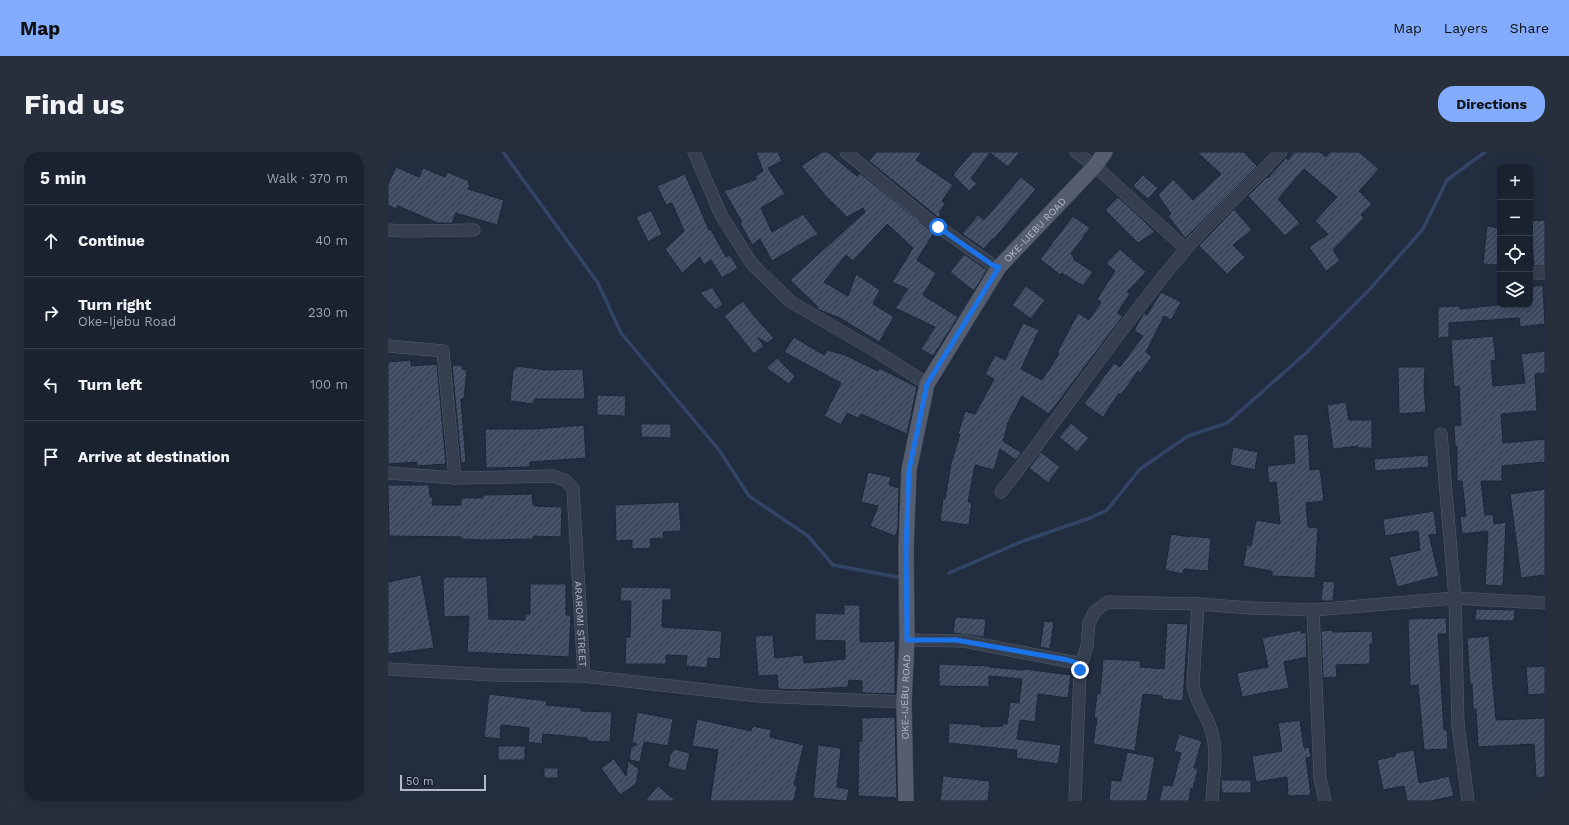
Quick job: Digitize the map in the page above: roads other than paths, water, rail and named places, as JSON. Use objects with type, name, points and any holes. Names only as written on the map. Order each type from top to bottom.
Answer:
[{"type":"main road","name":"OKE-IJEBU ROAD","points":[[906,801],[904,702],[907,640],[906,549],[909,470],[927,384],[999,267],[1094,166],[1105,152]]},
{"type":"street","points":[[694,152],[721,215],[752,264],[763,275],[791,302],[927,384]]},
{"type":"street","points":[[846,152],[922,215],[994,266],[999,267]]},
{"type":"street","points":[[1076,152],[1094,166],[1186,250]]},
{"type":"street","points":[[1001,492],[1142,304],[1186,250],[1205,228],[1281,152]]},
{"type":"street","points":[[388,230],[474,230]]},
{"type":"street","points":[[388,346],[443,351],[455,478]]},
{"type":"street","points":[[1441,434],[1455,598],[1458,725],[1468,801]]},
{"type":"street","name":"ARAROMI STREET","points":[[388,473],[455,478],[554,476],[566,481],[573,490],[584,676],[758,696],[904,702]]},
{"type":"street","points":[[907,640],[964,641],[1077,663],[1083,659],[1087,646],[1089,623],[1095,611],[1108,602],[1198,604],[1251,608],[1312,610],[1455,598],[1545,603]]},
{"type":"street","points":[[1198,604],[1193,684],[1194,694],[1213,734],[1214,748],[1212,801]]},
{"type":"street","points":[[1312,610],[1320,778],[1324,801]]},
{"type":"street","points":[[1075,801],[1080,670],[1077,663]]},
{"type":"street","points":[[388,669],[495,676],[584,676]]},
{"type":"waterway","points":[[503,152],[598,283],[621,333],[719,450],[749,496],[808,536],[833,565],[903,578]]},
{"type":"waterway","points":[[949,573],[1023,541],[1090,518],[1107,510],[1140,469],[1188,436],[1227,423],[1306,353],[1370,289],[1423,229],[1447,180],[1485,152]]}]
